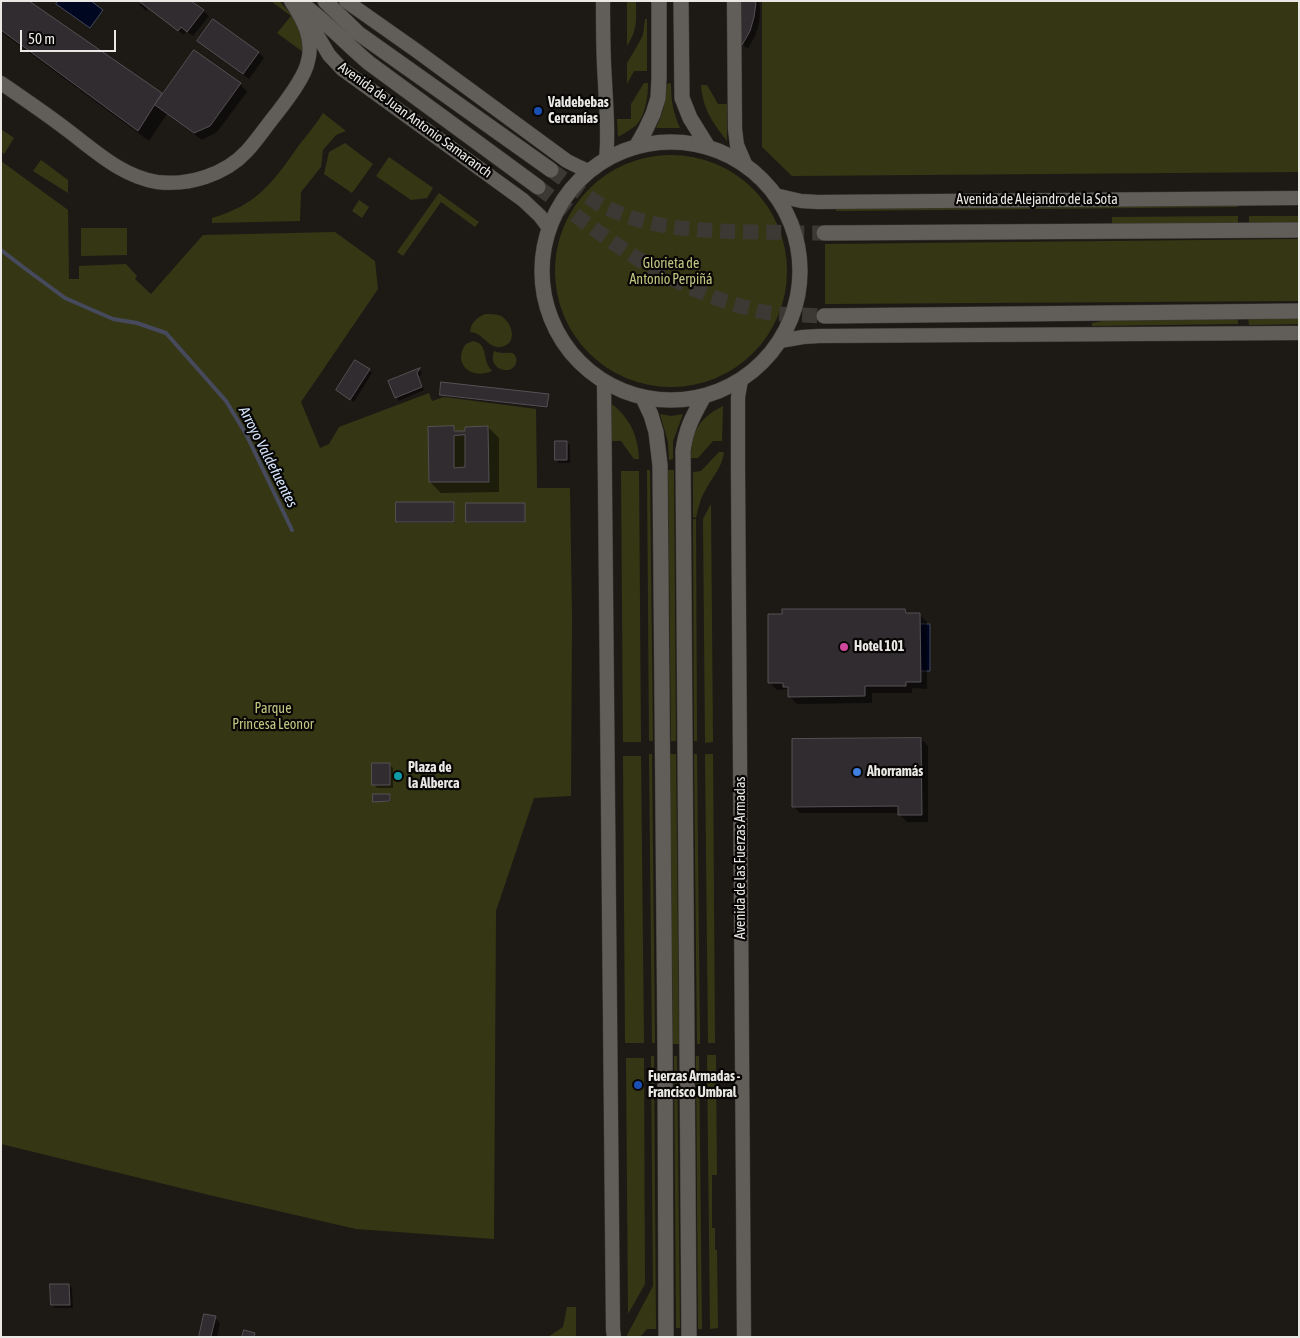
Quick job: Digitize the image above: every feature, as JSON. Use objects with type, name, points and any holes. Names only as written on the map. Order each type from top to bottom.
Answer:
[{"type":"street","points":[[1,83],[121,170],[156,182],[173,183],[196,180],[233,164],[246,152],[282,106],[305,71],[309,54],[308,33],[292,1]]},
{"type":"street","name":"Avenida de Juan Antonio Samaranch","points":[[292,1],[307,19],[329,55],[342,69],[523,200],[540,216],[549,228]]},
{"type":"street","name":"Avenida de Juan Antonio Samaranch","points":[[298,1],[324,21],[356,52],[538,187]]},
{"type":"street","points":[[325,1],[358,32],[551,170]]},
{"type":"street","points":[[346,1],[567,161],[589,171]]},
{"type":"street","points":[[603,1],[604,62],[608,114],[606,159]]},
{"type":"street","points":[[636,146],[654,114],[658,98],[658,1]]},
{"type":"street","points":[[681,1],[682,98],[690,118],[708,147]]},
{"type":"street","points":[[734,1],[735,128],[737,145],[746,166]]},
{"type":"street","points":[[665,142],[694,144],[708,147],[727,155],[746,166],[762,179],[775,195],[786,212],[796,240],[800,270],[799,285],[792,314],[780,341],[766,359],[741,380],[721,391],[689,400],[674,401],[643,398],[620,390],[590,373],[564,344],[548,311],[543,293],[542,264],[544,248],[556,211],[575,184],[589,171],[606,159],[636,146],[665,142]]},
{"type":"street","name":"Avenida de Alejandro de la Sota","points":[[775,195],[801,201],[818,202],[1299,198]]},
{"type":"street","points":[[824,233],[1299,230]]},
{"type":"street","points":[[824,316],[1299,311]]},
{"type":"street","points":[[780,341],[819,336],[1299,334]]},
{"type":"street","name":"Avenida de las Fuerzas Armadas","points":[[741,380],[738,397],[738,470],[744,1337]]},
{"type":"street","points":[[604,382],[614,1337]]},
{"type":"street","points":[[689,1337],[683,451],[688,425],[704,396]]},
{"type":"street","points":[[643,398],[656,432],[660,465],[666,1337]]},
{"type":"green space","points":[[271,1],[279,1],[294,19],[301,37],[303,52],[277,33],[291,16]]},
{"type":"green space","points":[[627,1],[636,1],[636,24],[627,46]]},
{"type":"green space","points":[[762,1],[1299,1],[1299,172],[792,176],[762,147]]},
{"type":"green space","points":[[645,19],[647,19],[647,71],[634,71],[627,84],[627,63],[643,35]]},
{"type":"green space","points":[[644,83],[648,83],[648,93],[641,119],[634,127],[618,137],[617,119],[631,119],[631,104]]},
{"type":"green space","points":[[671,83],[673,106],[680,128],[656,128],[664,106],[666,84]]},
{"type":"green space","points":[[701,85],[707,85],[718,104],[727,104],[727,141],[709,115]]},
{"type":"green space","points":[[323,113],[346,131],[336,135],[323,150],[321,167],[301,192],[300,221],[212,223],[212,218],[240,207],[262,192],[271,183]]},
{"type":"green space","points":[[1,129],[14,138],[4,154],[1,151]]},
{"type":"green space","points":[[345,143],[373,164],[352,193],[324,174],[329,152]]},
{"type":"green space","name":"Glorieta de Antonio Perpiñá","points":[[671,155],[694,157],[715,164],[726,169],[753,189],[773,216],[778,227],[785,248],[787,271],[785,294],[778,315],[773,326],[753,353],[726,373],[715,378],[694,385],[671,387],[648,385],[627,378],[616,373],[589,353],[569,326],[564,315],[557,294],[555,271],[557,248],[564,227],[569,216],[589,189],[616,169],[627,164],[648,157]]},
{"type":"green space","points":[[389,157],[433,188],[427,198],[411,200],[376,176]]},
{"type":"green space","points":[[41,160],[68,180],[68,193],[33,171]]},
{"type":"green space","name":"Parque Princesa Leonor","points":[[1,161],[68,210],[69,279],[79,279],[79,266],[126,264],[137,276],[135,279],[151,294],[203,235],[335,232],[375,261],[378,289],[301,402],[320,448],[329,444],[339,427],[429,393],[432,401],[444,397],[536,409],[537,488],[570,488],[572,616],[571,796],[534,798],[496,911],[494,1239],[356,1229],[1,1144]]},
{"type":"green space","points":[[439,193],[479,222],[475,227],[441,202],[403,256],[397,252]]},
{"type":"green space","points":[[359,200],[369,207],[362,218],[352,211]]},
{"type":"green space","points":[[1238,205],[1238,207],[836,211],[836,208]]},
{"type":"green space","points":[[1238,216],[1238,224],[1112,224],[1112,217]]},
{"type":"green space","points":[[1249,216],[1299,216],[1299,224],[1249,224]]},
{"type":"green space","points":[[81,228],[127,228],[127,255],[81,256]]},
{"type":"green space","points":[[1299,239],[1299,301],[825,304],[825,244]]},
{"type":"green space","points":[[485,314],[495,314],[505,319],[511,328],[512,338],[510,342],[501,347],[492,346],[475,333],[470,332],[475,321]]},
{"type":"green space","points":[[1299,317],[1299,324],[1249,325],[1248,318]]},
{"type":"green space","points":[[1238,318],[1238,324],[1092,326],[1092,323],[1114,319]]},
{"type":"green space","points":[[473,341],[481,346],[492,371],[477,374],[470,372],[462,363],[462,351],[466,344]]},
{"type":"green space","points":[[494,351],[514,354],[516,359],[515,365],[509,370],[498,368],[493,359]]},
{"type":"green space","points":[[612,404],[624,416],[632,428],[637,442],[639,459],[634,459],[621,441],[612,441]]},
{"type":"green space","points":[[723,406],[722,441],[713,441],[698,458],[691,458],[693,440],[698,427],[702,421]]},
{"type":"green space","points":[[660,414],[671,416],[683,414],[673,441],[673,459],[669,460],[668,442]]},
{"type":"green space","points":[[719,452],[724,452],[719,468],[702,497],[696,518],[693,517],[693,472],[701,471]]},
{"type":"green space","points":[[647,470],[650,470],[653,741],[649,741]]},
{"type":"green space","points":[[668,470],[674,470],[676,741],[671,741]]},
{"type":"green space","points":[[621,471],[639,471],[641,742],[623,742]]},
{"type":"green space","points":[[711,504],[713,742],[705,743],[703,519]]},
{"type":"green space","points":[[693,519],[696,519],[697,741],[694,741]]},
{"type":"green space","points":[[649,754],[652,754],[655,1043],[652,1043]]},
{"type":"green space","points":[[670,754],[676,754],[679,1044],[673,1044]]},
{"type":"green space","points":[[694,754],[697,754],[700,1044],[697,1044]]},
{"type":"green space","points":[[705,754],[713,754],[715,1043],[708,1043]]},
{"type":"green space","points":[[623,756],[641,756],[644,1043],[625,1043]]},
{"type":"green space","points":[[707,1055],[716,1055],[717,1175],[712,1175],[712,1228],[715,1228],[715,1250],[717,1250],[718,1328],[710,1329]]},
{"type":"green space","points":[[651,1056],[654,1056],[656,1329],[647,1329],[640,1337],[626,1337],[653,1286]]},
{"type":"green space","points":[[674,1056],[677,1056],[680,1328],[676,1328]]},
{"type":"green space","points":[[696,1056],[699,1056],[702,1329],[698,1329]]},
{"type":"green space","points":[[626,1058],[644,1058],[645,1284],[628,1314]]},
{"type":"green space","points":[[567,1307],[576,1307],[576,1337],[548,1337],[563,1327]]},
{"type":"water","points":[[58,1],[91,1],[103,10],[90,28],[56,4]]},
{"type":"water","points":[[920,624],[930,624],[930,671],[921,671]]},
{"type":"building","points":[[1,1],[29,1],[162,93],[138,131],[1,30]]},
{"type":"building","points":[[141,1],[191,1],[204,10],[187,32],[181,27],[178,31]]},
{"type":"building","points":[[741,1],[755,1],[756,3],[750,31],[742,45]]},
{"type":"building","points":[[213,19],[259,52],[243,74],[197,41]]},
{"type":"building","points":[[194,50],[241,83],[210,126],[194,133],[155,105]]},
{"type":"building","points":[[355,360],[370,369],[350,400],[336,390]]},
{"type":"building","points":[[420,368],[417,373],[422,387],[395,398],[388,381]]},
{"type":"building","points":[[441,382],[549,394],[547,407],[440,395]]},
{"type":"building","points":[[454,426],[454,431],[465,431],[465,427],[488,426],[489,482],[429,482],[428,427]],"holes":[[[465,435],[465,467],[454,468],[454,436]]]},
{"type":"building","points":[[555,441],[567,441],[567,460],[555,460]]},
{"type":"building","points":[[396,502],[454,502],[454,522],[396,522]]},
{"type":"building","points":[[466,503],[525,503],[525,522],[466,522]]},
{"type":"building","name":"Hotel 101","points":[[782,609],[905,609],[906,613],[920,613],[921,682],[906,682],[906,686],[865,686],[865,696],[788,697],[788,687],[783,687],[783,683],[768,683],[768,614],[782,614]]},
{"type":"building","name":"Ahorramás","points":[[921,738],[922,815],[898,815],[898,806],[792,807],[792,739]]},
{"type":"building","points":[[372,763],[390,763],[390,785],[372,785]]},
{"type":"building","points":[[373,794],[390,794],[390,801],[373,802]]},
{"type":"building","points":[[50,1284],[69,1284],[70,1305],[51,1305]]},
{"type":"building","points":[[204,1314],[216,1316],[211,1336],[214,1337],[199,1337]]},
{"type":"building","points":[[244,1330],[255,1333],[254,1337],[242,1337]]},
{"type":"waterway","name":"Arroyo Valdefuentes","points":[[1,250],[65,298],[113,319],[137,323],[166,333],[226,401],[246,434],[292,530]]},
{"type":"tunnel","points":[[551,170],[588,197],[638,220],[679,228],[721,231],[824,233]]},
{"type":"tunnel","points":[[538,187],[629,253],[677,281],[703,293],[730,303],[765,312],[824,316]]},
{"type":"place","name":"Valdebebas Cercanías","points":[[538,111]]},
{"type":"place","name":"Hotel 101","points":[[844,647]]},
{"type":"place","name":"Ahorramás","points":[[857,772]]},
{"type":"place","name":"Plaza de la Alberca","points":[[398,776]]},
{"type":"place","name":"Fuerzas Armadas - Francisco Umbral","points":[[638,1085]]}]
